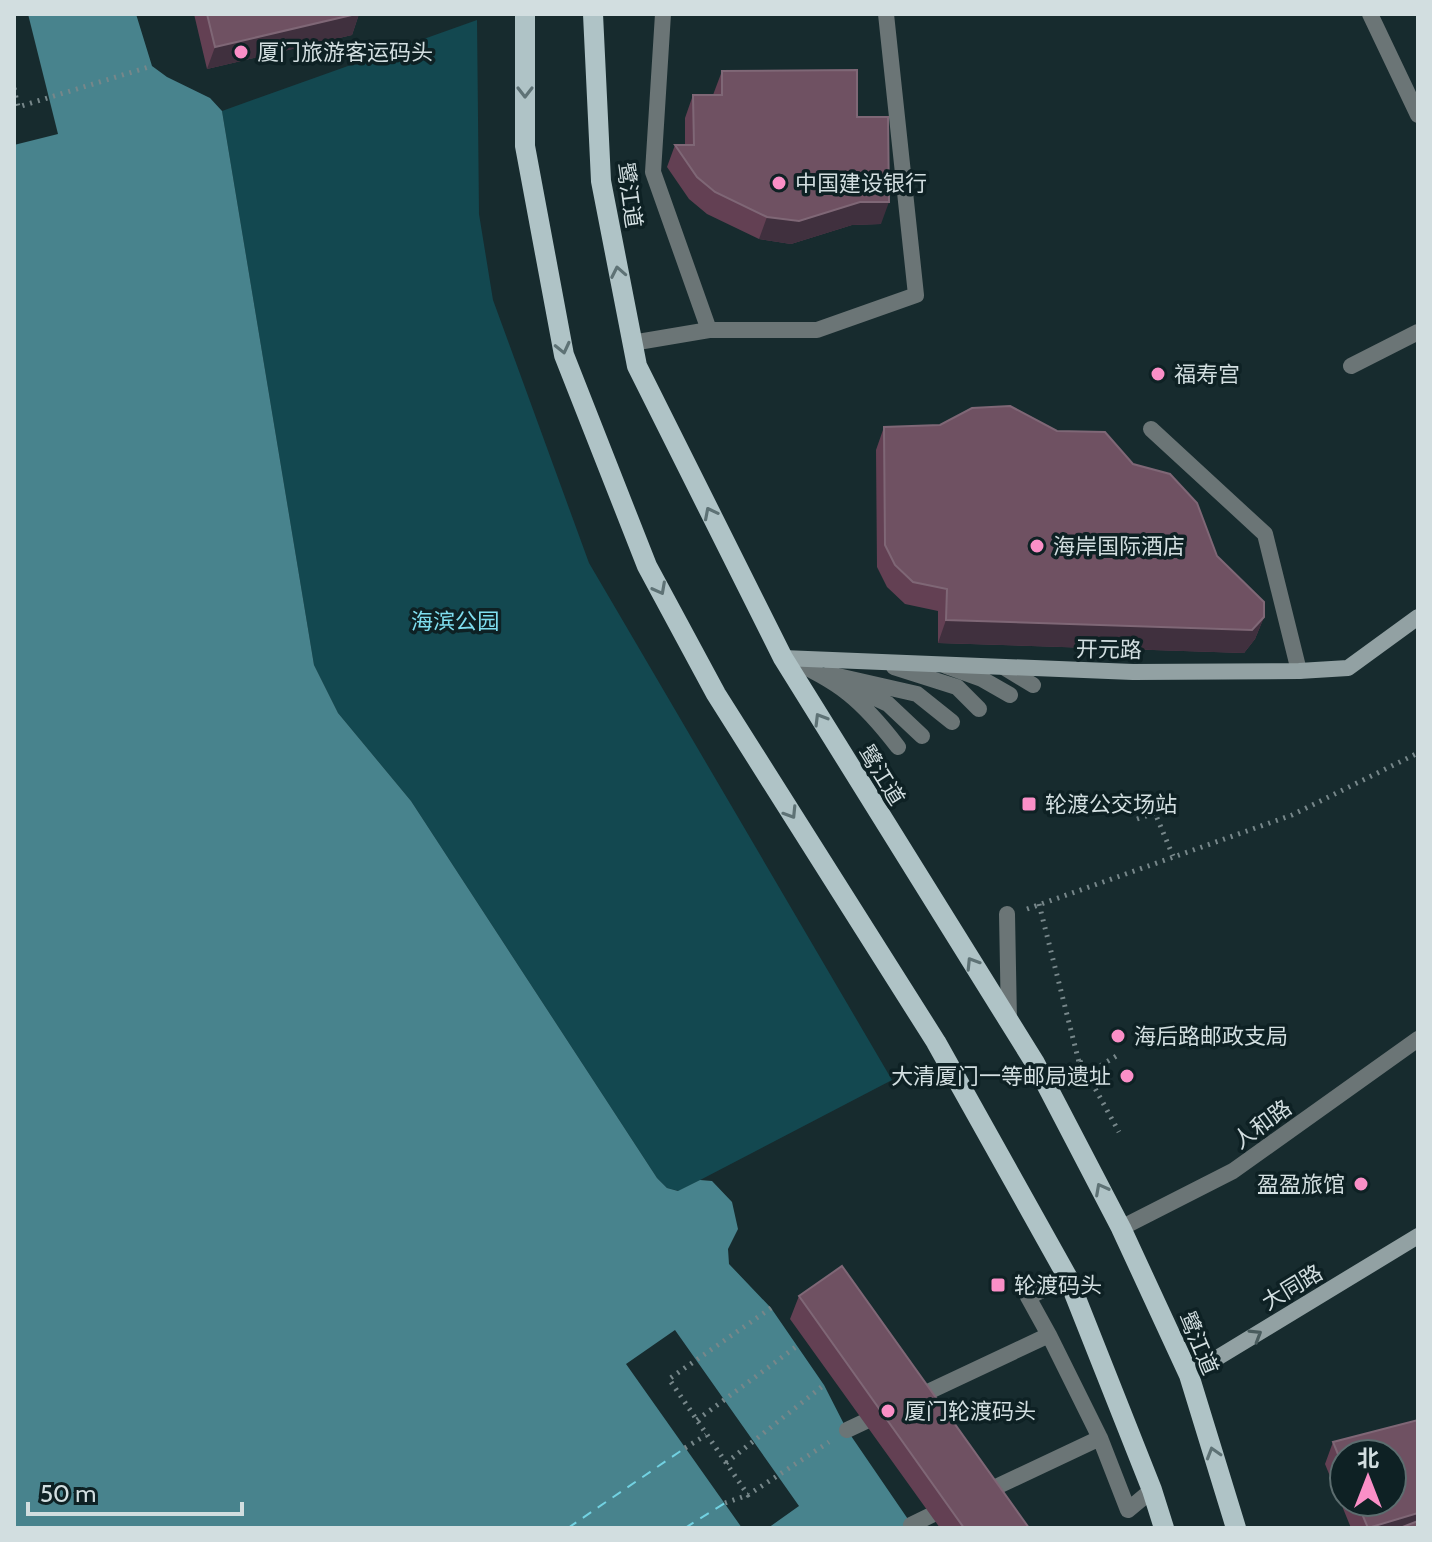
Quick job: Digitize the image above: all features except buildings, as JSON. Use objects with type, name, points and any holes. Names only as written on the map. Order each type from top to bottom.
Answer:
[{"type":"main road","points":[[525,14],[525,146],[564,355],[647,566],[716,694],[936,1042],[1068,1278],[1152,1490],[1164,1528]]},
{"type":"main road","name":"鹭江道","points":[[593,14],[601,181],[637,366],[783,658],[1035,1063],[1121,1228],[1189,1375],[1236,1528]]},
{"type":"street","points":[[663,14],[653,172],[709,330]]},
{"type":"street","points":[[632,343],[709,330],[817,330],[916,295],[886,14]]},
{"type":"street","points":[[1370,14],[1418,115]]},
{"type":"street","points":[[1351,366],[1418,332]]},
{"type":"street","points":[[1151,429],[1265,534],[1299,671]]},
{"type":"street","name":"开元路","points":[[783,658],[1133,672],[1348,668],[1418,617]]},
{"type":"street","points":[[783,658],[888,704],[922,736]]},
{"type":"street","points":[[871,662],[914,671],[957,687],[979,709]]},
{"type":"street","points":[[945,666],[982,679],[1010,695]]},
{"type":"street","points":[[1005,668],[1033,685]]},
{"type":"street","points":[[819,673],[917,694],[952,722]]},
{"type":"street","points":[[819,673],[854,696],[898,747]]},
{"type":"street","points":[[1007,915],[1009,1023]]},
{"type":"street","name":"人和路","points":[[1121,1228],[1233,1171],[1418,1039]]},
{"type":"street","name":"大同路","points":[[1189,1375],[1418,1236]]},
{"type":"street","points":[[1068,1278],[1028,1297],[1100,1438],[1128,1510],[1152,1490]]},
{"type":"street","points":[[847,1430],[1049,1335]]},
{"type":"street","points":[[911,1525],[1100,1438]]},
{"type":"path","points":[[14,88],[18,107],[152,66]]},
{"type":"path","points":[[1007,915],[1292,815],[1418,753]]},
{"type":"path","points":[[1137,819],[1155,813],[1173,856]]},
{"type":"path","points":[[1039,904],[1078,1059],[1119,1132]]},
{"type":"path","points":[[1086,1074],[1118,1055]]},
{"type":"path","points":[[748,1495],[669,1379],[771,1308]]},
{"type":"path","points":[[697,1420],[797,1346]]},
{"type":"path","points":[[726,1463],[824,1385]]},
{"type":"path","points":[[725,1503],[748,1495],[847,1430]]},
{"type":"path","points":[[685,1448],[706,1435]]},
{"type":"green space","name":"海滨公园","points":[[477,20],[479,214],[493,300],[589,563],[892,1080],[679,1191],[667,1188],[657,1178],[411,801],[338,713],[314,665],[222,111]]},
{"type":"shaded area","points":[[14,14],[136,14],[152,66],[210,98],[222,111],[314,665],[338,713],[411,801],[657,1178],[667,1188],[678,1191],[700,1180],[712,1181],[732,1202],[738,1229],[728,1249],[729,1264],[771,1308],[824,1385],[847,1430],[914,1528],[14,1528]]},
{"type":"pier","points":[[14,14],[28,14],[58,134],[14,145]]},
{"type":"pier","points":[[675,1330],[799,1506],[768,1528],[742,1528],[626,1364]]},
{"type":"ferry route","points":[[568,1528],[685,1448]]},
{"type":"ferry route","points":[[685,1528],[725,1503]]},
{"type":"place","name":"厦门旅游客运码头","points":[[241,52]]},
{"type":"place","name":"中国建设银行","points":[[779,183]]},
{"type":"place","name":"福寿宫","points":[[1158,374]]},
{"type":"place","name":"海岸国际酒店","points":[[1037,546]]},
{"type":"place","name":"轮渡公交场站","points":[[1029,804]]},
{"type":"place","name":"海后路邮政支局","points":[[1118,1036]]},
{"type":"place","name":"大清厦门一等邮局遗址","points":[[1127,1076]]},
{"type":"place","name":"盈盈旅馆","points":[[1361,1184]]},
{"type":"place","name":"轮渡码头","points":[[998,1285]]},
{"type":"place","name":"厦门轮渡码头","points":[[888,1411]]}]
